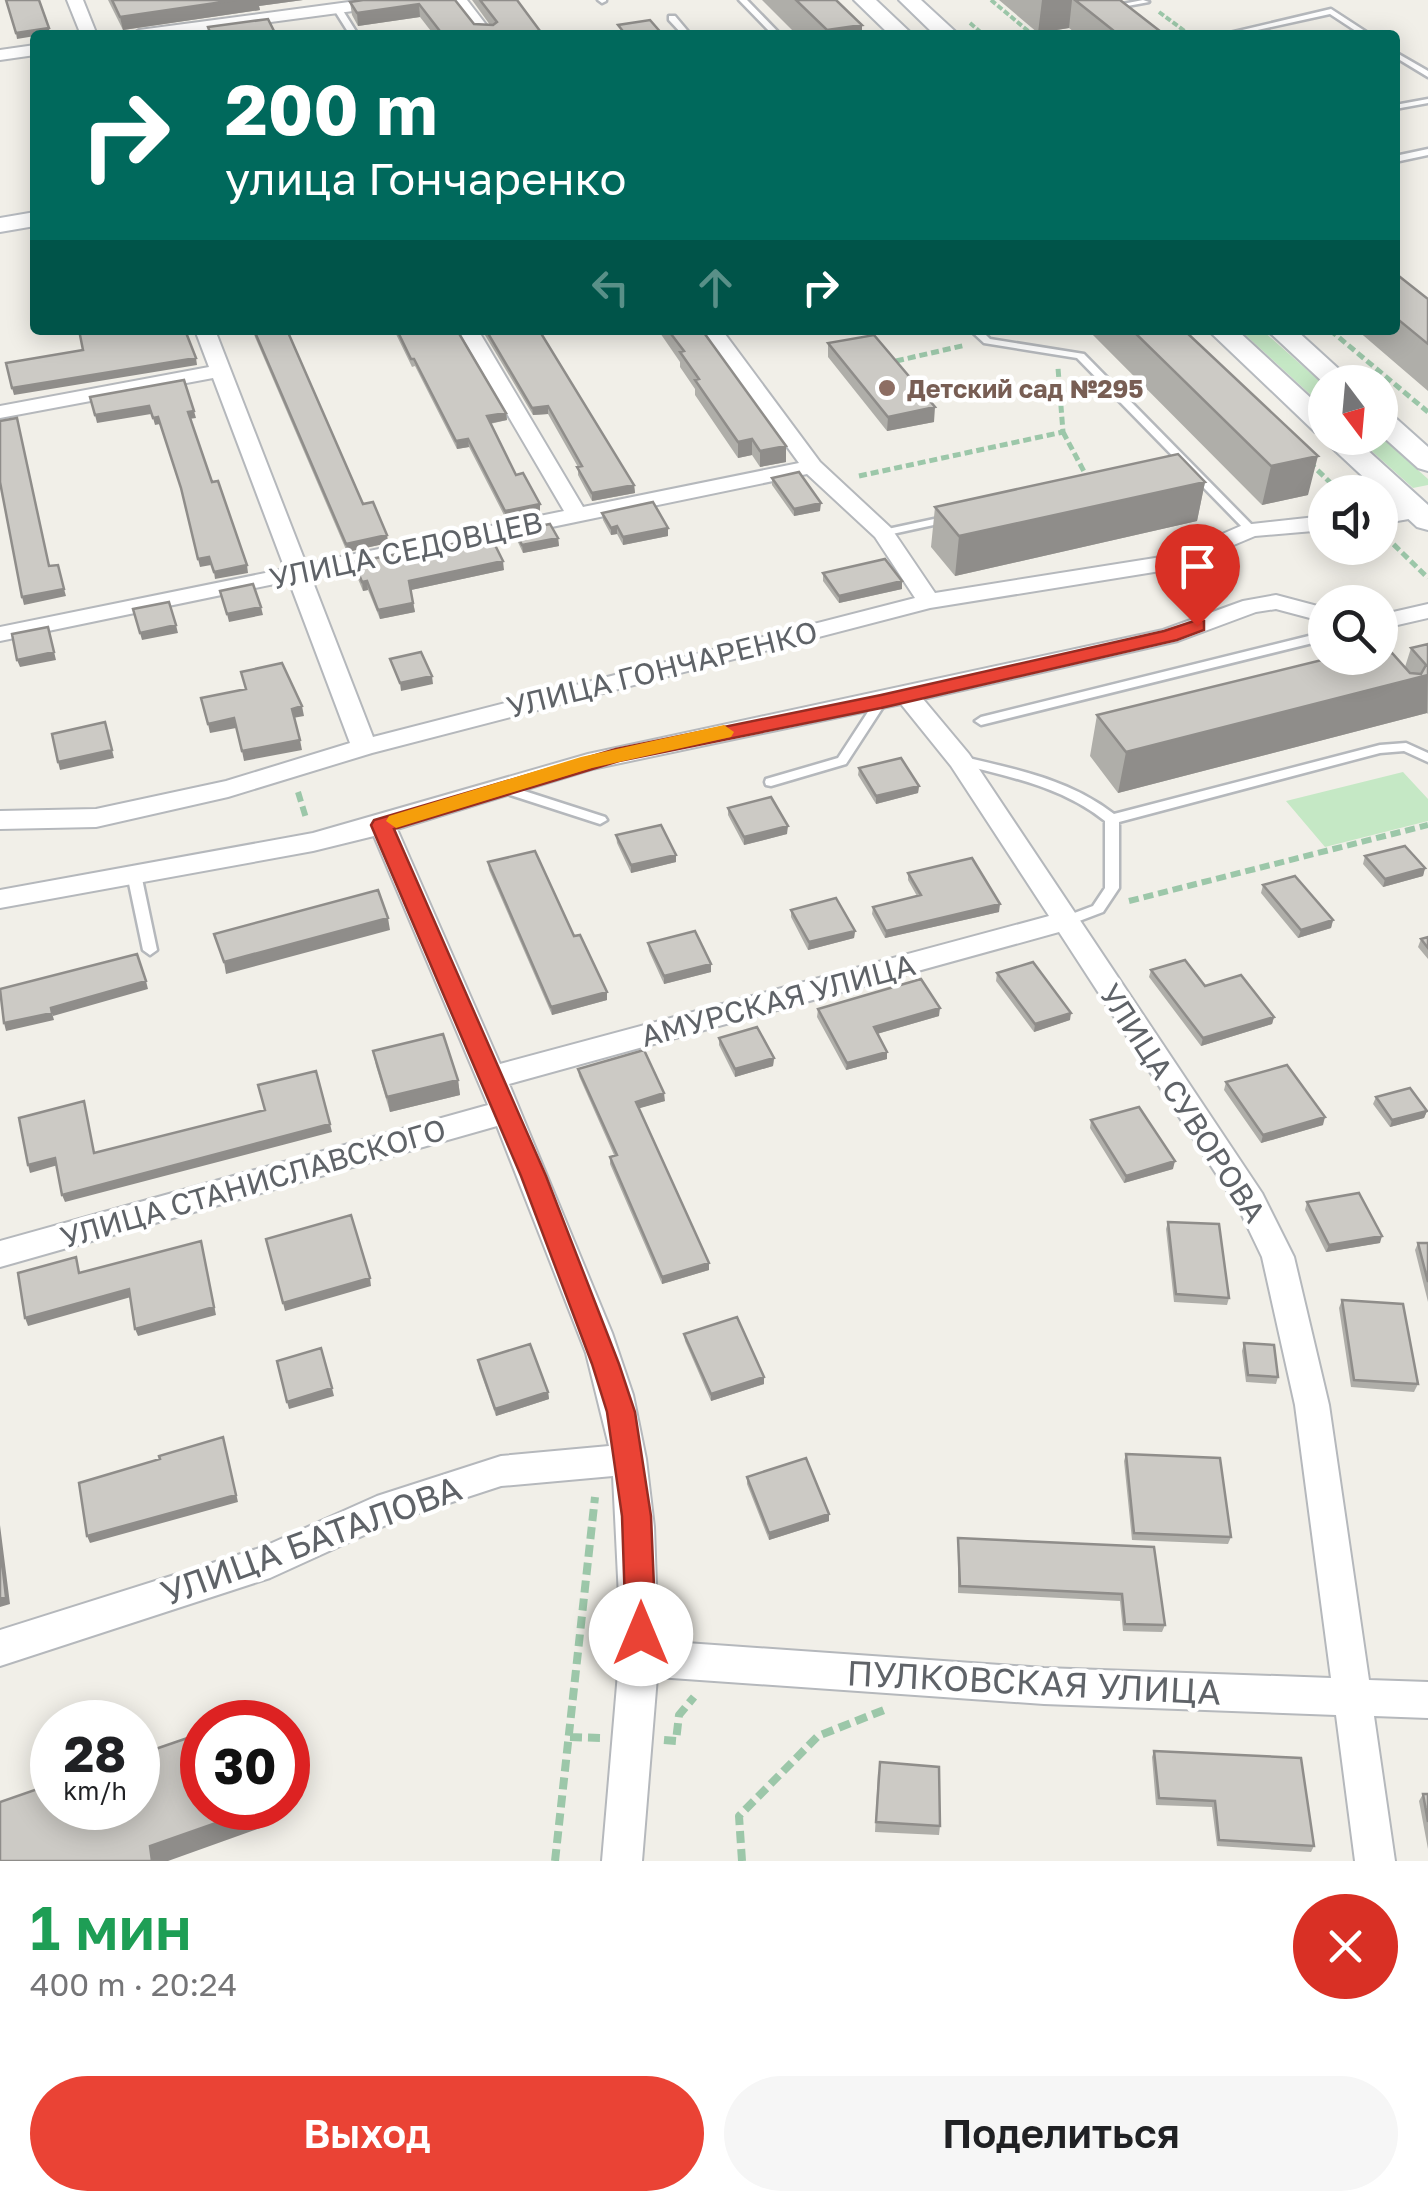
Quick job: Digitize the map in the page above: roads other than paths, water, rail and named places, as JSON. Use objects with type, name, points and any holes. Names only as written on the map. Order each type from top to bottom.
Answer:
[{"type":"main road","points":[[864,0],[897,30]]},
{"type":"main road","points":[[909,0],[942,30]]},
{"type":"main road","points":[[0,225],[30,220]]},
{"type":"main road","points":[[1226,335],[1308,410]]},
{"type":"main road","points":[[1286,335],[1320,365]]},
{"type":"main road","points":[[1398,436],[1428,462]]},
{"type":"main road","points":[[1357,455],[1425,514]]},
{"type":"street","points":[[75,0],[87,30]]},
{"type":"street","points":[[272,0],[290,30]]},
{"type":"street","points":[[176,30],[398,0]]},
{"type":"street","points":[[459,0],[482,30]]},
{"type":"street","points":[[0,55],[30,51]]},
{"type":"street","points":[[207,335],[364,746]]},
{"type":"street","points":[[471,335],[576,514]]},
{"type":"street","points":[[716,335],[820,475],[883,533],[929,601]]},
{"type":"street","points":[[0,412],[221,372]]},
{"type":"street","name":"УЛИЦА СЕДОВЦЕВ","points":[[0,634],[576,514],[820,475]]},
{"type":"street","points":[[1398,516],[1425,514]]},
{"type":"street","name":"УЛИЦА ГОНЧАРЕНКО","points":[[0,820],[96,818],[168,799],[228,789],[364,746],[929,601],[1180,561],[1251,530],[1308,525]]},
{"type":"street","points":[[0,899],[313,842],[588,762],[1170,636],[1251,606],[1276,602],[1308,610]]},
{"type":"street","points":[[1398,618],[1428,610]]},
{"type":"street","name":"УЛИЦА СУВОРОВА","points":[[894,698],[960,760],[1251,1202],[1278,1257],[1312,1406],[1375,1861]]},
{"type":"street","points":[[382,825],[506,1112],[606,1364],[621,1412],[614,1461],[638,1549],[641,1658],[622,1861]]},
{"type":"street","name":"АМУРСКАЯ УЛИЦА","points":[[490,1078],[1066,921]]},
{"type":"street","name":"УЛИЦА СТАНИСЛАВСКОГО","points":[[0,1254],[506,1112]]},
{"type":"street","name":"УЛИЦА БАТАЛОВА","points":[[0,1648],[270,1561],[389,1507],[501,1471],[614,1461]]},
{"type":"street","name":"ПУЛКОВСКАЯ УЛИЦА","points":[[641,1658],[1044,1686],[1428,1700]]},
{"type":"lane","points":[[743,0],[772,30]]},
{"type":"lane","points":[[1095,10],[1144,2]]},
{"type":"lane","points":[[337,8],[351,30]]},
{"type":"lane","points":[[1256,30],[1330,11],[1359,30]]},
{"type":"lane","points":[[672,18],[683,30]]},
{"type":"lane","points":[[1400,57],[1428,75]]},
{"type":"lane","points":[[1400,106],[1428,101]]},
{"type":"lane","points":[[1400,158],[1428,152]]},
{"type":"lane","points":[[982,335],[987,340],[1080,356],[1251,530]]},
{"type":"lane","points":[[1169,470],[1188,466]]},
{"type":"lane","points":[[883,533],[957,517]]},
{"type":"lane","points":[[982,721],[1308,640]]},
{"type":"lane","points":[[771,782],[842,762],[894,698]]},
{"type":"lane","points":[[1112,818],[1380,748],[1406,747],[1428,758]]},
{"type":"lane","points":[[960,760],[1029,776],[1088,798],[1112,818]]},
{"type":"lane","points":[[506,788],[600,820]]},
{"type":"lane","points":[[1066,921],[1098,909],[1112,888],[1112,818]]},
{"type":"lane","points":[[134,874],[150,950]]},
{"type":"place","name":"Детский сад №295","points":[[887,388]]}]
